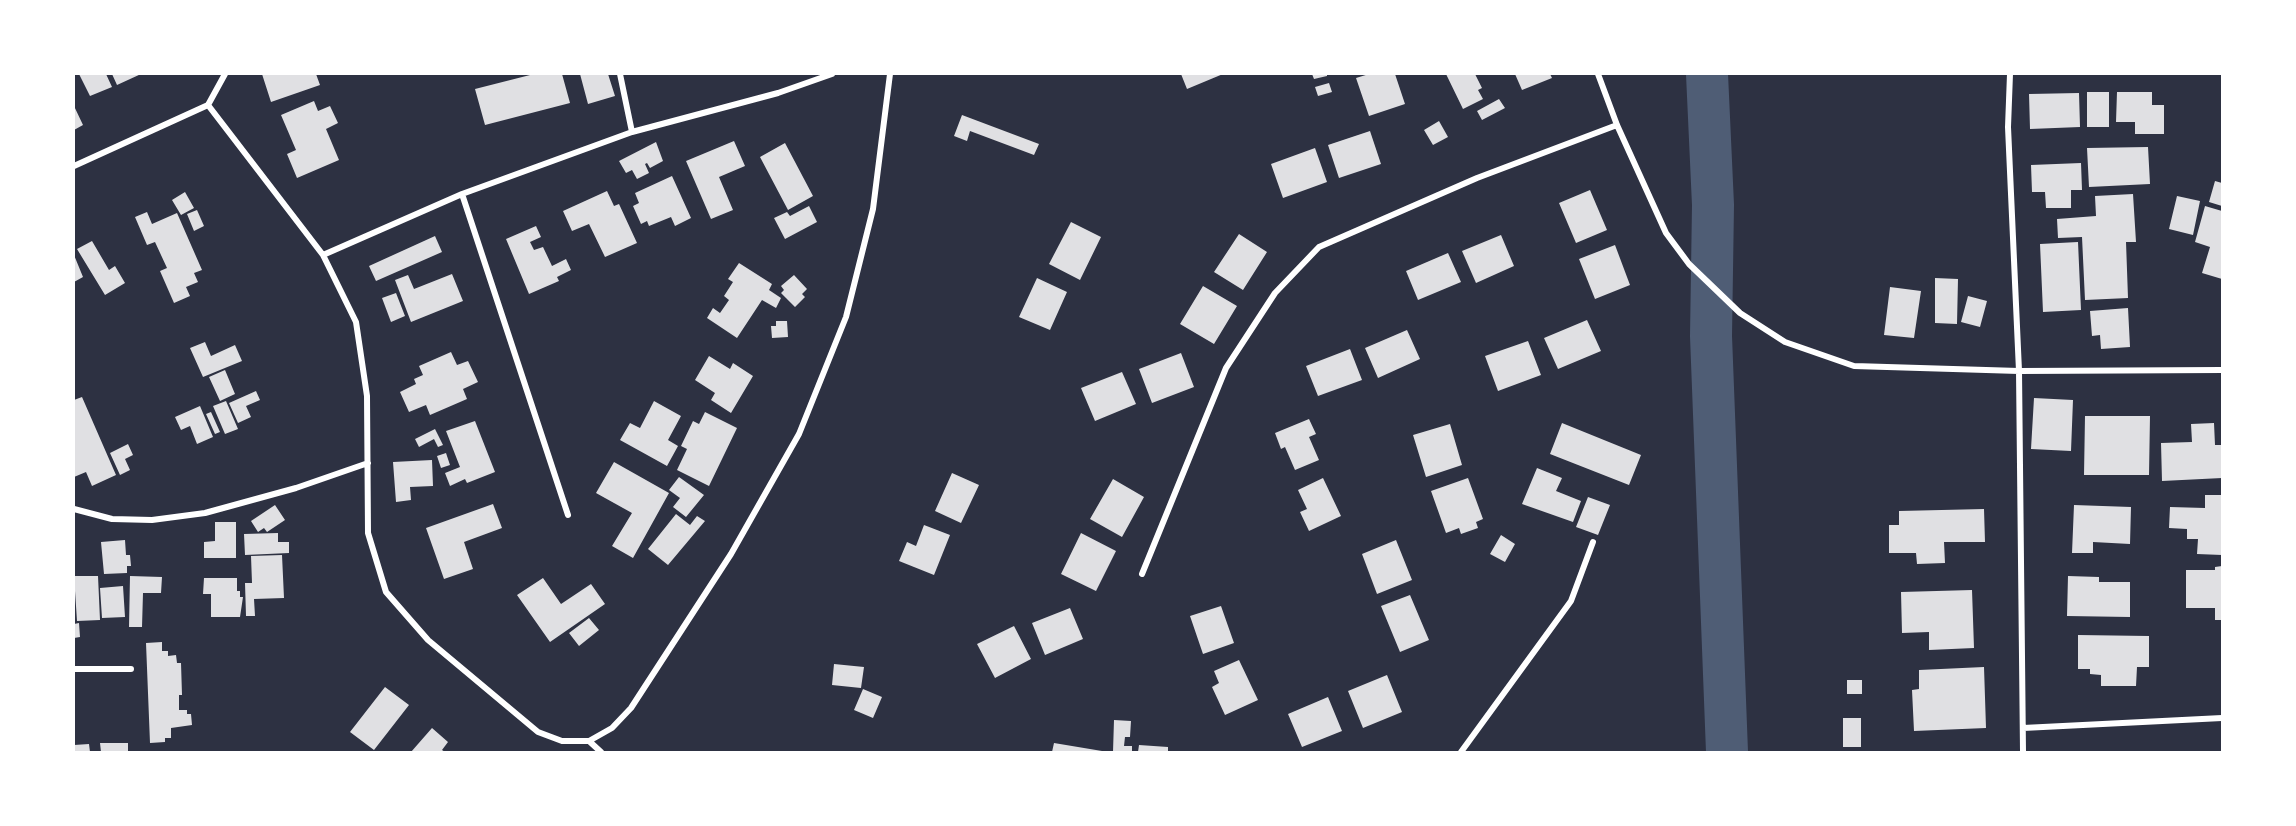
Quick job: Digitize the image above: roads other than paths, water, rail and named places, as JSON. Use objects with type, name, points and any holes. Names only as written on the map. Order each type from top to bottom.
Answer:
[{"type":"street","points":[[74,166],[208,105],[225,74]]},
{"type":"street","points":[[620,74],[632,132]]},
{"type":"street","points":[[323,255],[462,194],[632,132],[778,93],[832,74]]},
{"type":"street","points":[[208,105],[323,255],[356,322],[367,396],[368,534],[386,592],[429,640],[538,732],[562,741],[589,741],[612,728],[631,708],[731,554],[799,434],[846,317],[873,209],[890,74]]},
{"type":"street","points":[[1598,74],[1617,125],[1666,233],[1689,264],[1740,313],[1785,342],[1854,366],[2019,371],[2223,370]]},
{"type":"street","points":[[2010,74],[2008,127],[2019,371],[2023,753]]},
{"type":"street","points":[[1142,574],[1226,368],[1275,292],[1320,247],[1477,178],[1617,125]]},
{"type":"street","points":[[462,194],[568,515]]},
{"type":"street","points":[[74,509],[112,519],[152,520],[205,513],[296,488],[368,463]]},
{"type":"street","points":[[1461,753],[1571,601],[1593,542]]},
{"type":"street","points":[[74,669],[131,669]]},
{"type":"street","points":[[2023,728],[2223,718]]},
{"type":"street","points":[[589,741],[601,753]]},
{"type":"waterway","points":[[1707,74],[1713,205],[1711,336],[1727,752]]}]
